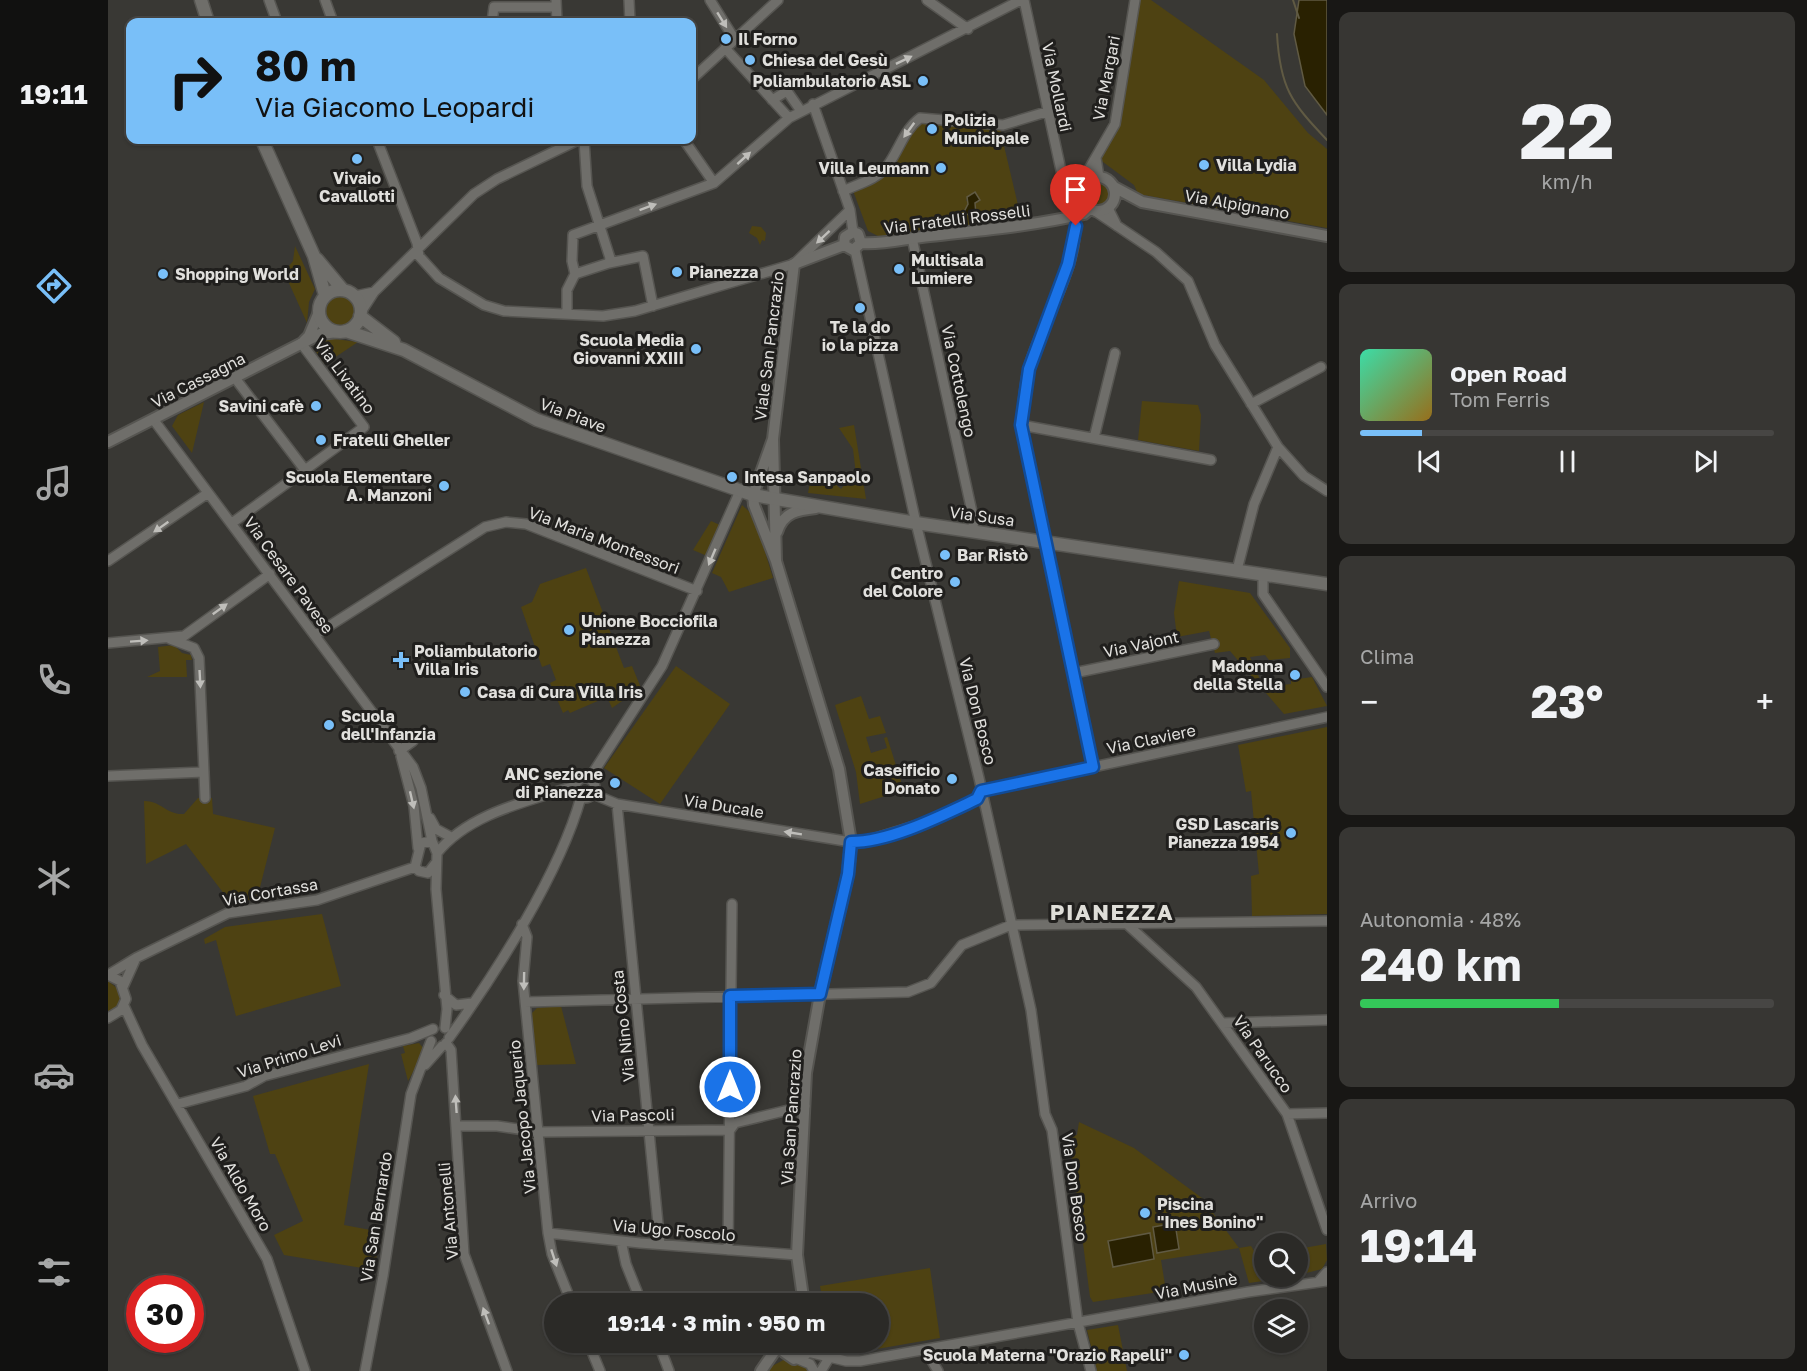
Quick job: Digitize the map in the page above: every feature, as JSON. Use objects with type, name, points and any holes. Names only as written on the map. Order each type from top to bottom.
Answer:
[{"type":"main road","points":[[192,0],[204,12]]},
{"type":"main road","points":[[264,144],[314,256],[325,295],[319,312],[323,323],[342,331],[354,327],[360,314],[355,296],[343,290],[314,256]]},
{"type":"main road","points":[[325,295],[343,290]]},
{"type":"main road","name":"Via Piave","points":[[360,314],[404,350]]},
{"type":"main road","name":"Via Piave","points":[[342,331],[404,350],[537,420],[740,491]]},
{"type":"main road","name":"Via Susa","points":[[740,491],[773,499],[916,523],[1327,584]]},
{"type":"street","points":[[269,0],[276,18]]},
{"type":"street","points":[[325,0],[332,18]]},
{"type":"street","points":[[629,0],[630,18]]},
{"type":"street","points":[[710,0],[735,40]]},
{"type":"street","points":[[696,75],[778,0]]},
{"type":"street","points":[[927,0],[968,29]]},
{"type":"street","points":[[567,313],[567,290],[575,274],[572,261],[573,234],[714,183],[795,115],[813,104],[1023,0]]},
{"type":"street","name":"Via Mollardi","points":[[1023,0],[1046,112],[1065,187],[1081,197]]},
{"type":"street","name":"Via Margari","points":[[1086,182],[1115,124],[1135,0]]},
{"type":"street","points":[[493,18],[494,7],[556,3],[557,18]]},
{"type":"street","points":[[725,48],[772,100],[795,115],[810,116],[820,127]]},
{"type":"street","points":[[772,100],[787,91],[795,115]]},
{"type":"street","points":[[813,104],[850,210],[853,232]]},
{"type":"street","points":[[843,191],[879,174],[888,166],[909,126],[920,118],[1003,125],[1046,112]]},
{"type":"street","points":[[379,144],[419,256],[438,278],[484,305],[504,311],[603,316],[653,306],[797,262],[844,245]]},
{"type":"street","points":[[360,314],[374,292],[474,194],[497,179],[570,144]]},
{"type":"street","points":[[584,144],[586,178],[609,263]]},
{"type":"street","points":[[687,144],[714,183]]},
{"type":"street","points":[[1096,158],[1100,177]]},
{"type":"street","points":[[1064,179],[1086,182],[1100,177],[1108,180],[1115,194],[1109,206],[1093,210]]},
{"type":"street","points":[[1086,182],[1073,214],[1075,238],[1068,264],[1029,369],[1021,425],[1093,767]]},
{"type":"street","name":"Via Alpignano","points":[[1113,187],[1142,202],[1327,236]]},
{"type":"street","points":[[1081,197],[1093,210],[1156,252],[1188,281],[1215,345],[1278,447],[1304,476],[1327,491]]},
{"type":"street","name":"Via Alpignano","points":[[1109,206],[1142,202]]},
{"type":"street","points":[[1109,206],[1121,230]]},
{"type":"street","points":[[797,262],[850,210]]},
{"type":"street","name":"Via Fratelli Rosselli","points":[[858,246],[1022,227],[1093,210]]},
{"type":"street","points":[[844,245],[845,237],[853,232]]},
{"type":"street","points":[[844,245],[848,249],[858,246],[858,234],[853,232]]},
{"type":"street","name":"Via Cottolengo","points":[[912,238],[974,521],[972,531]]},
{"type":"street","name":"Via Don Bosco","points":[[858,246],[916,523],[1031,1010],[1045,1114],[1052,1130],[1078,1323]]},
{"type":"street","points":[[575,274],[609,263],[643,256],[653,306]]},
{"type":"street","name":"Viale San Pancrazio","points":[[776,561],[773,439],[797,262]]},
{"type":"street","points":[[355,296],[374,292]]},
{"type":"street","name":"Via Cassagna","points":[[301,343],[309,336],[319,312]]},
{"type":"street","name":"Via Cassagna","points":[[108,442],[321,333],[342,331]]},
{"type":"street","name":"Via Livatino","points":[[301,343],[364,427],[305,470]]},
{"type":"street","points":[[1094,438],[1115,353]]},
{"type":"street","points":[[1251,404],[1321,367]]},
{"type":"street","points":[[232,523],[305,470],[236,378]]},
{"type":"street","name":"Via Cesare Pavese","points":[[153,419],[413,767],[435,846],[435,889],[447,1009],[443,1034]]},
{"type":"street","points":[[1021,425],[1211,460]]},
{"type":"street","name":"Viale San Pancrazio","points":[[753,495],[773,439]]},
{"type":"street","points":[[1237,570],[1254,504],[1278,447]]},
{"type":"street","points":[[589,779],[658,674],[740,491]]},
{"type":"street","points":[[108,561],[208,493]]},
{"type":"street","points":[[753,495],[756,511],[776,561]]},
{"type":"street","points":[[762,523],[764,506],[773,499]]},
{"type":"street","points":[[776,538],[785,517],[800,510],[820,507]]},
{"type":"street","name":"Via Maria Montessori","points":[[315,635],[451,547],[485,527],[506,522],[525,524],[697,591]]},
{"type":"street","name":"Via San Pancrazio","points":[[776,561],[839,769],[851,842],[848,874],[820,994],[806,1073],[797,1255],[801,1293]]},
{"type":"street","points":[[108,643],[184,636],[270,574]]},
{"type":"street","points":[[1263,575],[1263,594],[1327,687]]},
{"type":"street","points":[[170,639],[194,648],[199,658],[205,798]]},
{"type":"street","name":"Via Vajont","points":[[1074,673],[1214,644]]},
{"type":"street","name":"Via Claviere","points":[[851,842],[863,842],[921,824],[977,799],[981,791],[1327,717]]},
{"type":"street","points":[[400,752],[413,741]]},
{"type":"street","name":"Via Cesare Pavese","points":[[400,752],[414,806],[418,848],[417,869]]},
{"type":"street","points":[[108,776],[204,772]]},
{"type":"street","points":[[589,779],[595,786],[593,794],[589,798],[581,797],[576,793],[576,786],[579,780],[589,779]]},
{"type":"street","points":[[418,848],[426,840],[435,846],[506,808],[576,786]]},
{"type":"street","name":"Via Ducale","points":[[593,794],[618,804],[851,842]]},
{"type":"street","points":[[443,1034],[469,1006],[522,924],[570,834],[581,797]]},
{"type":"street","points":[[424,804],[436,829],[454,834]]},
{"type":"street","name":"Via Nino Costa","points":[[618,804],[660,1244]]},
{"type":"street","points":[[417,869],[428,873],[435,864]]},
{"type":"street","points":[[417,869],[435,889]]},
{"type":"street","name":"Via Cortassa","points":[[108,975],[136,957],[228,913],[317,900],[417,869]]},
{"type":"street","points":[[728,1250],[732,904]]},
{"type":"street","points":[[525,1002],[916,990],[937,978],[962,945],[1011,925],[1327,921]]},
{"type":"street","name":"Via Jacopo Jaquerio","points":[[522,924],[527,937],[523,981],[549,1233],[552,1254],[568,1293]]},
{"type":"street","name":"Via Parucco","points":[[1128,925],[1178,967],[1196,987],[1223,1023],[1253,1070],[1287,1114],[1327,1230]]},
{"type":"street","points":[[108,975],[123,987],[136,957]]},
{"type":"street","name":"Via Aldo Moro","points":[[123,987],[126,999],[124,1006],[130,1023],[267,1259],[305,1371]]},
{"type":"street","points":[[444,995],[456,1005],[469,1006]]},
{"type":"street","points":[[112,1017],[124,1006]]},
{"type":"street","name":"Via Aldo Moro","points":[[112,1017],[130,1023]]},
{"type":"street","points":[[1223,1023],[1327,1020]]},
{"type":"street","name":"Via Primo Levi","points":[[178,1104],[246,1086],[264,1076],[298,1066],[411,1038],[443,1034]]},
{"type":"street","name":"Via San Bernardo","points":[[364,1371],[383,1276],[411,1094],[430,1040],[443,1034]]},
{"type":"street","name":"Via San Bernardo","points":[[421,1069],[443,1034]]},
{"type":"street","name":"Via Antonelli","points":[[443,1034],[452,1050],[464,1254],[507,1371]]},
{"type":"street","name":"Via Primo Levi","points":[[411,1038],[430,1040]]},
{"type":"street","name":"Via Pascoli","points":[[457,1126],[497,1126],[539,1132],[649,1129],[730,1130],[735,1123],[805,1106]]},
{"type":"street","points":[[1287,1114],[1327,1113]]},
{"type":"street","name":"Via Ugo Foscolo","points":[[549,1233],[797,1255]]},
{"type":"street","points":[[621,1240],[626,1264],[638,1293]]},
{"type":"street","points":[[1324,1280],[1327,1272]]},
{"type":"street","name":"Via Musinè","points":[[812,1353],[831,1358],[861,1361],[1324,1280]]},
{"type":"street","points":[[1078,1323],[1091,1371]]},
{"type":"street","points":[[926,1351],[938,1371]]},
{"type":"street","points":[[593,1353],[600,1371]]},
{"type":"street","points":[[662,1353],[669,1371]]},
{"type":"street","points":[[762,1371],[774,1353]]},
{"type":"street","points":[[762,1371],[800,1353]]},
{"type":"street","points":[[805,1353],[815,1371]]},
{"type":"street","points":[[821,1371],[831,1358]]},
{"type":"shaded area","points":[[1138,0],[1151,0],[1264,80],[1308,133],[1327,149],[1327,228],[1138,194],[1134,185],[1099,159],[1119,123]]},
{"type":"shaded area","points":[[1299,0],[1327,0],[1327,115],[1305,86],[1294,34]]},
{"type":"shaded area","points":[[921,120],[1000,129],[1022,222],[878,236],[868,231],[852,188],[879,177]],"holes":[[[975,192],[979,202],[975,203],[976,216],[965,214],[968,203],[966,200]]]},
{"type":"shaded area","points":[[1097,182],[1105,186],[1109,194],[1105,202],[1097,206],[1089,202],[1085,194],[1089,186]]},
{"type":"shaded area","points":[[975,192],[980,200],[975,203],[976,215],[973,218],[964,212],[968,204],[967,197]]},
{"type":"shaded area","points":[[752,226],[761,227],[766,233],[765,241],[762,240],[760,245],[757,238],[749,233]]},
{"type":"shaded area","points":[[295,246],[315,289],[309,302],[307,323],[284,272],[293,261]]},
{"type":"shaded area","points":[[340,297],[350,301],[354,311],[350,321],[340,325],[330,321],[326,311],[330,301]]},
{"type":"shaded area","points":[[320,337],[358,342],[325,364],[314,349]]},
{"type":"shaded area","points":[[1142,401],[1198,405],[1201,415],[1199,451],[1138,440]]},
{"type":"shaded area","points":[[204,402],[192,453],[172,426],[178,415]]},
{"type":"shaded area","points":[[854,425],[866,499],[808,493],[810,483],[824,474],[841,489],[851,477],[857,483],[853,449],[839,428]]},
{"type":"shaded area","points":[[742,505],[754,516],[773,578],[729,592],[721,577],[712,573]]},
{"type":"shaded area","points":[[711,521],[720,525],[712,558],[693,550]]},
{"type":"shaded area","name":"Unione Bocciofila Pianezza","points":[[586,568],[624,668],[632,666],[641,688],[612,708],[607,697],[570,713],[568,710],[563,713],[550,683],[556,680],[550,664],[542,667],[521,607],[532,602],[540,584]]},
{"type":"shaded area","points":[[1179,581],[1250,593],[1290,648],[1290,658],[1269,660],[1265,655],[1250,657],[1262,684],[1280,682],[1282,685],[1291,684],[1291,680],[1312,677],[1327,706],[1284,714],[1230,651],[1215,653],[1209,631],[1177,637],[1174,613]]},
{"type":"shaded area","points":[[174,645],[182,653],[191,655],[192,660],[186,660],[187,677],[147,677],[160,671],[158,647]]},
{"type":"shaded area","points":[[676,666],[730,704],[660,804],[604,768]]},
{"type":"shaded area","points":[[861,696],[869,719],[880,716],[886,733],[866,737],[871,753],[887,748],[884,738],[887,737],[901,781],[901,791],[860,804],[856,772],[835,705]]},
{"type":"shaded area","name":"GSD Lascaris Pianezza 1954","points":[[1327,727],[1327,914],[1252,916],[1251,876],[1259,874],[1251,791],[1246,792],[1238,745]]},
{"type":"shaded area","points":[[198,798],[212,798],[213,814],[275,828],[257,899],[231,903],[186,844],[146,864],[144,801],[155,803],[178,814],[184,814]]},
{"type":"shaded area","points":[[322,914],[341,986],[236,1016],[216,940],[205,944],[204,939],[225,927]]},
{"type":"shaded area","points":[[108,981],[118,989],[120,1000],[115,1009],[108,1013]]},
{"type":"shaded area","points":[[561,1006],[576,1064],[536,1065],[531,1014],[537,1008]]},
{"type":"shaded area","points":[[419,1043],[425,1050],[408,1081],[401,1054],[405,1053],[403,1046]]},
{"type":"shaded area","points":[[369,1064],[344,1225],[381,1232],[374,1270],[284,1255],[274,1235],[303,1221],[275,1154],[270,1154],[253,1096]]},
{"type":"shaded area","name":"Piscina \"Ines Bonino\"","points":[[1079,1122],[1134,1148],[1202,1198],[1239,1248],[1161,1260],[1166,1291],[1093,1302],[1090,1297],[1069,1136],[1077,1135]]},
{"type":"shaded area","points":[[1175,1223],[1179,1249],[1157,1253],[1153,1227]]},
{"type":"shaded area","points":[[1150,1233],[1154,1259],[1113,1267],[1108,1241]]},
{"type":"shaded area","points":[[1326,1244],[1327,1260],[1322,1269],[1308,1272],[1308,1247]]},
{"type":"shaded area","points":[[1251,1246],[1254,1251],[1254,1282],[1249,1283],[1239,1248]]},
{"type":"shaded area","points":[[930,1268],[940,1338],[889,1347],[889,1293],[821,1293],[820,1286]]},
{"type":"shaded area","points":[[1118,1325],[1127,1371],[1097,1371],[1087,1330]]},
{"type":"shaded area","points":[[789,1357],[814,1371],[763,1371]]},
{"type":"waterway","points":[[1293,0],[1299,18]]},
{"type":"waterway","points":[[1277,34],[1281,68],[1290,93],[1304,115],[1327,140]]},
{"type":"place","name":"Il Forno","points":[[726,39]]},
{"type":"place","name":"Chiesa del Gesù","points":[[750,60]]},
{"type":"place","name":"Poliambulatorio ASL","points":[[923,81]]},
{"type":"place","name":"Polizia Municipale","points":[[932,129]]},
{"type":"place","name":"Vivaio Cavallotti","points":[[357,159]]},
{"type":"place","name":"Villa Lydia","points":[[1204,165]]},
{"type":"place","name":"Villa Leumann","points":[[941,168]]},
{"type":"place","name":"Multisala Lumiere","points":[[899,269]]},
{"type":"place","name":"Pianezza","points":[[677,272]]},
{"type":"place","name":"Shopping World","points":[[163,274]]},
{"type":"place","name":"Te la do io la pizza","points":[[860,308]]},
{"type":"place","name":"Scuola Media Giovanni XXIII","points":[[696,349]]},
{"type":"place","name":"Savini cafè","points":[[316,406]]},
{"type":"place","name":"Fratelli Gheller","points":[[321,440]]},
{"type":"place","name":"Intesa Sanpaolo","points":[[732,477]]},
{"type":"place","name":"Scuola Elementare A. Manzoni","points":[[444,486]]},
{"type":"place","name":"Bar Ristò","points":[[945,555]]},
{"type":"place","name":"Centro del Colore","points":[[955,582]]},
{"type":"place","name":"Unione Bocciofila Pianezza","points":[[569,630]]},
{"type":"place","name":"Poliambulatorio Villa Iris","points":[[401,660]]},
{"type":"place","name":"Madonna della Stella","points":[[1295,675]]},
{"type":"place","name":"Casa di Cura Villa Iris","points":[[465,692]]},
{"type":"place","name":"Scuola dell'Infanzia","points":[[329,725]]},
{"type":"place","name":"Caseificio Donato","points":[[952,779]]},
{"type":"place","name":"ANC sezione di Pianezza","points":[[615,783]]},
{"type":"place","name":"GSD Lascaris Pianezza 1954","points":[[1291,833]]},
{"type":"place","name":"Piscina \"Ines Bonino\"","points":[[1145,1213]]},
{"type":"place","name":"Scuola Materna \"Orazio Rapelli\"","points":[[1184,1355]]},
{"type":"district","name":"PIANEZZA","points":[[1112,912]]},
{"type":"route","points":[[730,1087],[730,996],[820,994],[848,874],[851,842],[863,842],[921,824],[977,799],[981,791],[1093,767],[1021,425],[1029,369],[1068,264],[1076,226]]}]
